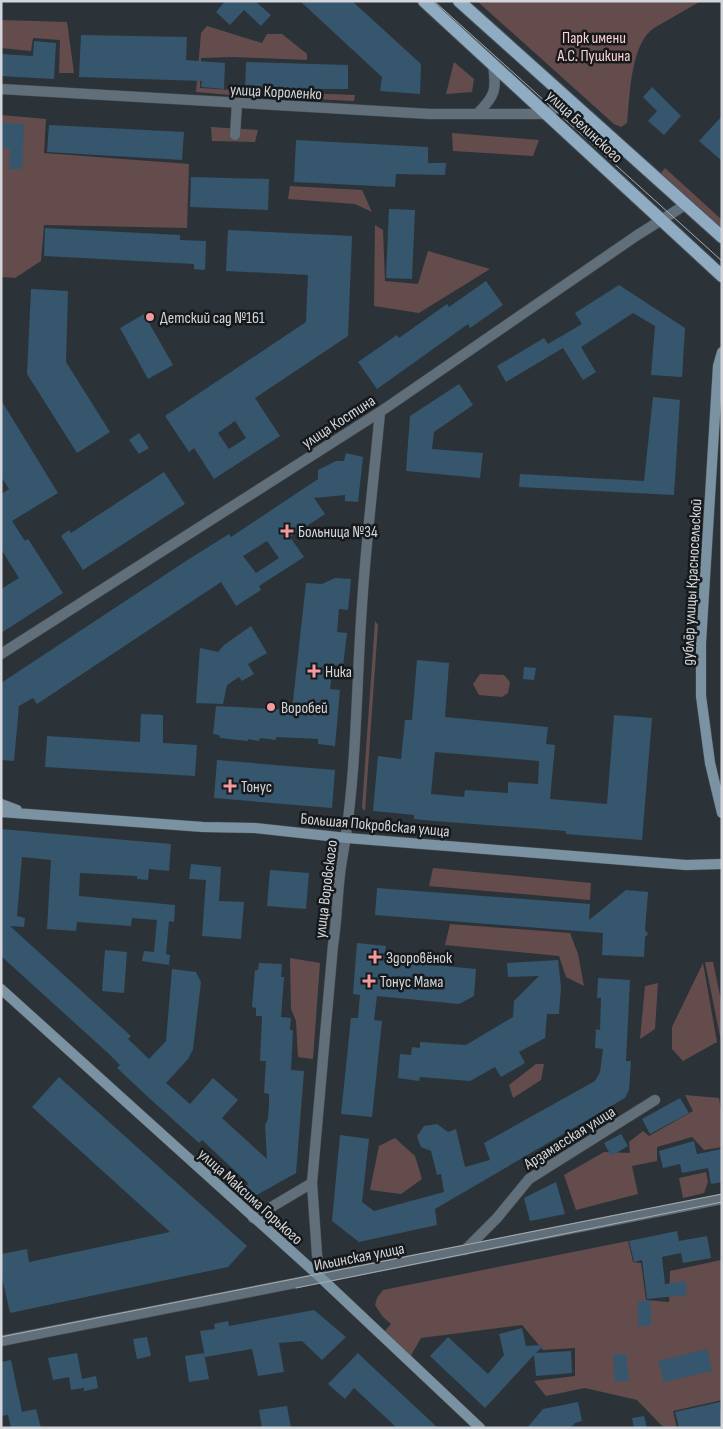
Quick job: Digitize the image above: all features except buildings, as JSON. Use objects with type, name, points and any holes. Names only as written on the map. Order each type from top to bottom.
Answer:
[{"type":"main road","name":"улица Белинского","points":[[424,1],[722,276]]},
{"type":"main road","name":"улица Белинского","points":[[459,1],[722,237]]},
{"type":"main road","name":"дублёр улицы Красносельской","points":[[722,352],[718,366],[701,643],[701,696],[710,763],[722,813]]},
{"type":"main road","points":[[1,804],[25,813]]},
{"type":"main road","points":[[1,812],[25,813]]},
{"type":"main road","name":"Большая Покровская улица","points":[[25,813],[203,827],[255,828],[347,838],[686,865],[722,864]]},
{"type":"main road","name":"улица Максима Горького","points":[[1,989],[322,1279],[480,1428]]},
{"type":"street","points":[[478,113],[492,99],[496,88],[493,63]]},
{"type":"street","name":"улица Короленко","points":[[1,89],[430,114],[548,114]]},
{"type":"street","points":[[548,114],[564,97]]},
{"type":"street","points":[[235,136],[237,104]]},
{"type":"street","name":"улица Костина","points":[[1,654],[380,412],[685,204]]},
{"type":"street","name":"улица Воровского","points":[[322,1279],[317,1255],[312,1183],[333,945],[338,919],[343,854],[347,838],[355,746],[362,605],[380,412]]},
{"type":"street","name":"Арзамасская улица","points":[[465,1250],[497,1218],[528,1179],[655,1100]]},
{"type":"street","points":[[253,1218],[312,1183]]},
{"type":"street","name":"Ильинская улица","points":[[1,1341],[322,1279],[722,1198]]},
{"type":"green space","name":"Парк имени А.С. Пушкина","points":[[477,1],[701,1],[654,28],[646,36],[636,58],[627,123],[621,127],[614,124]]},
{"type":"green space","points":[[1,20],[67,22],[74,73],[59,73],[60,40],[33,38],[31,51],[1,48]]},
{"type":"green space","points":[[207,26],[262,43],[267,34],[282,34],[307,54],[307,60],[233,57],[201,58],[200,88],[232,90],[232,95],[196,92],[201,33]]},
{"type":"green space","points":[[454,62],[474,79],[472,92],[446,94]]},
{"type":"green space","points":[[250,91],[355,95],[354,101],[250,96]]},
{"type":"green space","points":[[1,115],[46,119],[44,153],[189,164],[187,228],[44,225],[41,261],[15,278],[1,277]]},
{"type":"green space","points":[[211,127],[258,130],[255,142],[212,141]]},
{"type":"green space","points":[[452,133],[539,140],[533,156],[453,151]]},
{"type":"green space","points":[[665,168],[722,220],[722,231],[660,174]]},
{"type":"green space","points":[[290,186],[362,190],[372,212],[355,204],[288,199]]},
{"type":"green space","points":[[375,225],[383,230],[385,281],[418,284],[428,251],[490,269],[419,313],[374,306]]},
{"type":"green space","points":[[375,621],[378,625],[365,811],[362,808]]},
{"type":"green space","points":[[480,674],[504,675],[510,682],[508,693],[502,697],[479,695],[473,684]]},
{"type":"green space","points":[[433,868],[591,883],[590,900],[429,886]]},
{"type":"green space","points":[[450,924],[570,933],[578,954],[584,986],[566,977],[559,956],[445,945]]},
{"type":"green space","points":[[290,958],[320,963],[313,1059],[298,1057],[296,1021],[291,1009]]},
{"type":"green space","points":[[705,962],[713,962],[722,1005],[722,1046]]},
{"type":"green space","points":[[703,963],[717,1042],[683,1061],[672,1049],[672,1027]]},
{"type":"green space","points":[[658,983],[655,1029],[640,1039],[645,986]]},
{"type":"green space","points":[[536,1064],[544,1064],[541,1080],[513,1098],[509,1085]]},
{"type":"green space","points":[[685,1095],[719,1098],[722,1117],[722,1147],[704,1150],[692,1137],[657,1147],[657,1161],[632,1166],[638,1194],[576,1210],[564,1175],[604,1152],[630,1153],[629,1142],[643,1131],[649,1136],[693,1111]]},
{"type":"green space","points":[[395,1138],[415,1156],[422,1179],[401,1194],[370,1190],[379,1146]]},
{"type":"green space","points":[[706,1172],[708,1182],[704,1193],[683,1198],[679,1178]]},
{"type":"green space","points":[[628,1241],[633,1262],[641,1263],[646,1300],[669,1302],[670,1271],[721,1260],[722,1400],[673,1411],[677,1428],[664,1428],[637,1400],[585,1388],[546,1396],[534,1381],[575,1376],[575,1348],[543,1350],[522,1325],[421,1338],[410,1357],[384,1332],[391,1324],[383,1317],[375,1305],[377,1298],[383,1290]]},
{"type":"tram line","points":[[434,1],[722,261]]},
{"type":"tram line","points":[[1,1337],[722,1194]]},
{"type":"tram line","points":[[296,1288],[722,1202]]},
{"type":"place","name":"Детский сад №161","points":[[150,317]]},
{"type":"place","name":"Больница №34","points":[[287,531]]},
{"type":"place","name":"Ника","points":[[314,671]]},
{"type":"place","name":"Воробей","points":[[271,707]]},
{"type":"place","name":"Тонус","points":[[230,786]]},
{"type":"place","name":"Здоровёнок","points":[[375,957]]},
{"type":"place","name":"Тонус Мама","points":[[369,981]]}]
